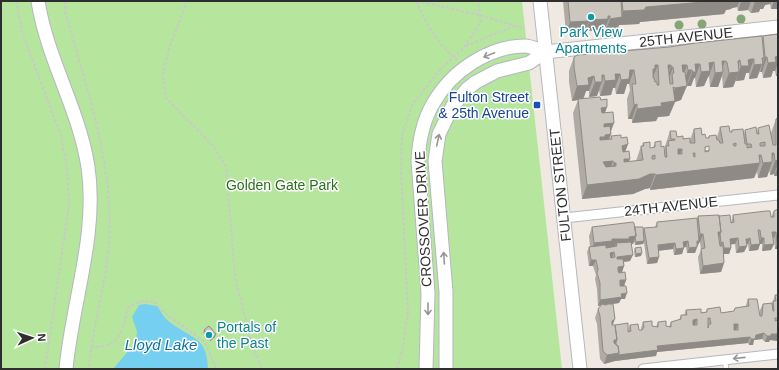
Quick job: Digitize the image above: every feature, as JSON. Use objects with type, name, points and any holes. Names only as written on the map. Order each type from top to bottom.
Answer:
[{"type":"main road","points":[[38,1],[48,43],[79,129],[88,169],[90,212],[88,233],[71,326],[66,369]]},
{"type":"main road","name":"FULTON STREET","points":[[540,1],[580,369]]},
{"type":"main road","name":"25TH AVENUE","points":[[546,52],[778,27]]},
{"type":"main road","name":"CROSSOVER DRIVE","points":[[426,369],[428,285],[418,161],[420,137],[427,115],[443,88],[460,72],[478,60],[504,50],[527,46],[546,52]]},
{"type":"main road","name":"CROSSOVER DRIVE","points":[[446,369],[447,339],[444,263],[435,161],[439,134],[452,107],[467,89],[476,82],[497,71],[529,63],[546,52]]},
{"type":"main road","points":[[442,369],[447,339]]},
{"type":"street","name":"24TH AVENUE","points":[[564,218],[778,195]]},
{"type":"street","points":[[643,369],[725,364],[778,354]]},
{"type":"path","points":[[16,1],[22,32],[61,136],[68,169],[68,212],[45,369]]},
{"type":"path","points":[[187,1],[169,49],[163,74],[166,98],[213,146],[226,166],[235,277],[252,346],[262,369]]},
{"type":"path","points":[[416,1],[480,15],[525,29]]},
{"type":"path","points":[[416,1],[426,23],[437,40],[453,57],[465,46],[481,21],[478,1]]},
{"type":"path","points":[[465,46],[515,26]]},
{"type":"path","points":[[91,347],[103,347],[115,342],[123,328],[128,308],[140,301],[155,302],[167,315],[205,342],[216,369]]},
{"type":"green space","name":"Golden Gate Park","points":[[1,1],[522,1],[562,369],[1,369]]},
{"type":"water","name":"Lloyd Lake","points":[[145,304],[157,306],[166,319],[195,338],[200,343],[207,358],[208,369],[113,369],[136,342],[137,331],[132,317],[139,305]]},
{"type":"building","points":[[568,1],[621,1],[622,17],[610,19],[610,16],[608,16],[608,19],[590,20],[588,18],[589,21],[570,22]]},
{"type":"building","points":[[622,1],[714,1],[646,7],[644,10],[623,11]]},
{"type":"building","points":[[778,34],[778,56],[775,57],[776,62],[768,63],[767,57],[765,57],[763,36]]},
{"type":"building","points":[[762,36],[764,58],[762,58],[763,64],[754,65],[754,59],[751,59],[748,60],[749,66],[741,66],[740,60],[738,61],[739,72],[729,73],[727,62],[725,61],[722,61],[723,72],[715,73],[714,62],[709,63],[710,71],[701,72],[700,64],[695,64],[696,72],[688,70],[687,65],[682,65],[683,72],[685,72],[687,86],[673,87],[675,101],[661,103],[662,106],[637,109],[637,104],[634,105],[632,84],[636,84],[634,70],[630,70],[629,79],[621,80],[620,74],[615,74],[616,80],[605,81],[604,75],[602,75],[602,82],[595,82],[594,76],[588,78],[589,85],[577,86],[574,57],[577,55],[669,47]],"holes":[[[655,65],[658,65],[659,85],[657,85],[657,82],[655,82],[653,78],[653,69],[655,69]],[[668,65],[673,67],[673,84],[670,84]]]},
{"type":"building","points":[[600,97],[601,100],[607,99],[607,107],[601,108],[602,113],[613,112],[614,123],[604,124],[604,127],[610,126],[611,134],[605,135],[605,137],[600,137],[600,140],[612,139],[611,136],[621,135],[621,138],[627,137],[628,144],[622,146],[623,152],[629,151],[630,159],[624,159],[624,162],[643,160],[641,146],[644,146],[643,143],[650,142],[650,148],[655,147],[655,142],[661,141],[661,147],[664,146],[665,157],[667,157],[666,146],[669,146],[668,141],[675,140],[671,139],[670,131],[676,131],[677,137],[683,136],[683,139],[690,138],[690,143],[695,143],[694,129],[701,128],[702,135],[705,134],[706,138],[716,135],[717,140],[719,140],[720,143],[723,143],[720,127],[729,126],[730,132],[732,132],[732,130],[743,129],[745,144],[747,144],[745,130],[756,127],[757,134],[759,134],[758,128],[769,125],[773,145],[776,145],[776,119],[778,118],[778,160],[775,161],[774,153],[772,153],[772,162],[763,163],[761,155],[759,155],[760,163],[656,175],[650,174],[639,179],[587,185],[578,99]],"holes":[[[765,142],[765,146],[760,146],[760,143]],[[747,144],[751,144],[752,147],[747,148]],[[709,146],[709,151],[705,152],[705,147]],[[678,149],[682,149],[682,154],[678,154]],[[655,155],[655,159],[652,159],[652,156]],[[613,161],[616,163],[616,166],[606,167],[603,162]]]},
{"type":"building","points":[[778,209],[778,243],[776,232],[772,232],[774,244],[764,245],[764,238],[761,238],[760,230],[758,230],[760,244],[751,245],[750,238],[746,239],[747,246],[739,247],[738,238],[730,239],[731,248],[724,248],[723,242],[721,243],[719,216],[730,215],[731,223],[734,222],[733,215],[770,211],[771,217],[774,217],[774,211]]},
{"type":"building","points":[[719,215],[721,232],[718,232],[720,246],[723,246],[724,263],[703,266],[701,249],[705,248],[703,234],[700,234],[698,216]]},
{"type":"building","points":[[697,218],[699,241],[697,241],[697,247],[689,248],[688,241],[683,242],[684,248],[676,249],[675,243],[658,245],[659,257],[649,258],[644,228],[657,227],[657,222]]},
{"type":"building","points":[[633,222],[636,236],[629,237],[629,239],[612,239],[612,241],[594,243],[592,227]]},
{"type":"building","points":[[635,227],[643,227],[644,241],[636,242]]},
{"type":"building","points":[[631,242],[633,255],[617,257],[617,259],[623,259],[624,266],[618,267],[618,271],[619,273],[625,272],[626,280],[620,280],[620,286],[626,286],[627,293],[621,294],[622,297],[600,300],[600,283],[597,273],[598,269],[596,260],[591,260],[589,247],[606,245],[606,248],[617,246],[616,243]],"holes":[[[614,252],[615,257],[611,258],[610,253]]]},
{"type":"building","points":[[641,247],[642,253],[636,254],[635,248]]},
{"type":"building","points":[[775,295],[778,295],[778,318],[775,318],[775,321],[778,320],[778,334],[771,334],[771,336],[767,336],[764,333],[756,335],[755,339],[751,339],[750,337],[657,346],[658,350],[618,355],[615,325],[628,323],[628,332],[631,331],[630,325],[638,324],[639,330],[642,330],[644,327],[643,322],[652,321],[652,326],[658,327],[658,322],[666,321],[666,326],[671,327],[671,322],[681,319],[681,315],[687,315],[686,310],[701,309],[701,313],[707,312],[707,309],[720,307],[721,313],[734,311],[735,308],[749,306],[748,299],[757,299],[760,316],[762,316],[763,304],[772,303],[774,311],[773,301],[776,301]],"holes":[[[708,318],[710,318],[711,324],[709,324],[708,328]],[[697,319],[697,325],[693,325],[693,320]],[[734,324],[738,324],[738,330],[734,330]]]},
{"type":"building","points":[[602,304],[613,304],[615,319],[612,321],[612,325],[615,325],[617,340],[614,340],[614,343],[618,346],[619,353],[607,355],[603,351],[598,309]]},
{"type":"building","points":[[209,326],[216,334],[211,338],[204,330]]},
{"type":"place","name":"Park View Apartments","points":[[591,17]]},
{"type":"place","name":"Fulton Street & 25th Avenue","points":[[537,105]]},
{"type":"place","name":"Portals of the Past","points":[[209,335]]}]
